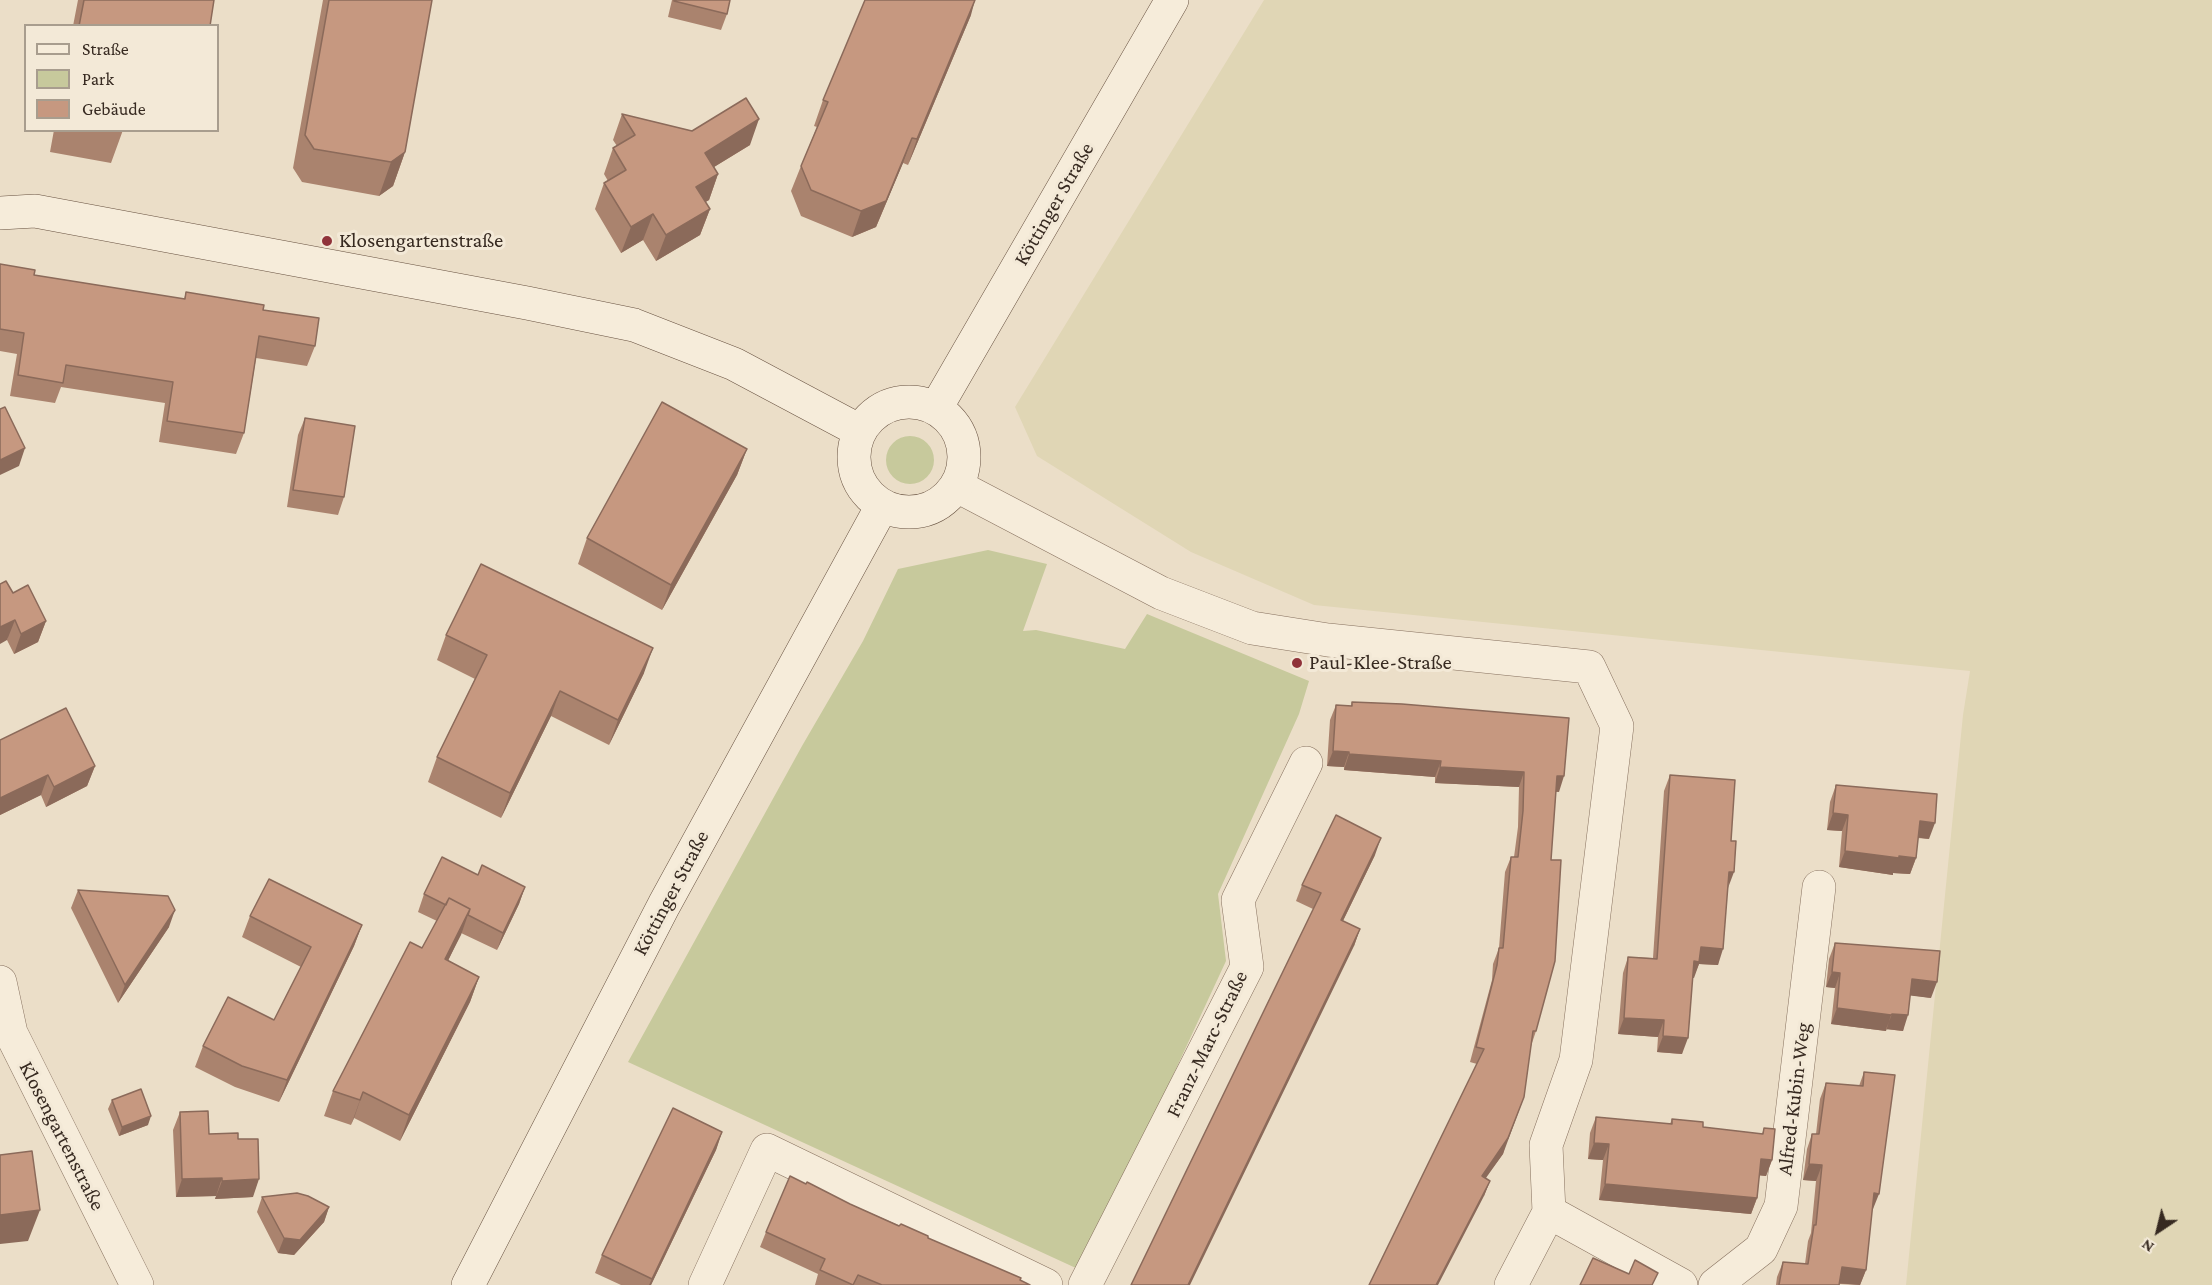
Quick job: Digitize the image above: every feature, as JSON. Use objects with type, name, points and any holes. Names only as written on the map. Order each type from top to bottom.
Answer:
[{"type":"street","name":"Köttinger Straße","points":[[936,408],[1172,0]]},
{"type":"street","points":[[0,213],[35,211],[516,300],[634,325],[734,364],[860,431]]},
{"type":"street","points":[[915,402],[936,408],[953,423],[962,443],[964,465],[957,486],[943,502],[923,511],[902,512],[882,506],[865,492],[855,473],[853,451],[860,431],[874,414],[893,404],[915,402]]},
{"type":"street","points":[[957,486],[1161,593],[1252,628],[1328,640],[1589,667],[1617,726],[1576,1060],[1546,1145],[1549,1212],[1511,1285]]},
{"type":"street","name":"Köttinger Straße","points":[[468,1285],[664,905],[882,506]]},
{"type":"street","name":"Franz-Marc-Straße","points":[[1085,1285],[1247,967],[1238,900],[1306,764]]},
{"type":"street","name":"Alfred-Kubin-Weg","points":[[1715,1285],[1761,1249],[1781,1206],[1819,887]]},
{"type":"street","name":"Klosengartenstraße","points":[[0,982],[11,1033],[137,1285]]},
{"type":"street","points":[[705,1285],[767,1150],[1046,1285]]},
{"type":"street","points":[[1549,1212],[1681,1285]]},
{"type":"shaded area","points":[[1264,0],[2212,0],[2212,1285],[1906,1285],[1963,715],[1970,671],[1314,605],[1191,552],[1037,456],[1015,407]]},
{"type":"green space","points":[[905,436],[915,436],[930,446],[934,460],[933,469],[924,480],[915,484],[905,484],[890,474],[886,465],[886,455],[896,440]]},
{"type":"green space","points":[[988,550],[1047,564],[1023,631],[1036,630],[1125,649],[1147,614],[1309,681],[1299,714],[1218,894],[1226,961],[1161,1101],[1078,1269],[628,1062],[802,746],[863,641],[898,569]]},
{"type":"building","points":[[84,0],[214,0],[210,24],[79,24]]},
{"type":"building","points":[[329,0],[432,0],[405,152],[391,162],[314,149],[305,135]]},
{"type":"building","points":[[674,0],[730,0],[727,14]]},
{"type":"building","points":[[865,0],[975,0],[917,139],[912,138],[886,201],[861,211],[811,190],[801,166],[828,102],[823,100]]},
{"type":"building","points":[[746,98],[759,119],[705,153],[718,174],[696,187],[710,209],[666,235],[653,214],[631,227],[604,183],[626,170],[613,148],[635,135],[622,114],[692,131]]},
{"type":"building","points":[[0,264],[35,270],[34,275],[185,299],[186,292],[264,305],[263,310],[319,318],[315,346],[259,336],[244,433],[167,421],[173,382],[66,365],[63,383],[18,375],[24,333],[0,329]]},
{"type":"building","points":[[662,402],[747,449],[671,585],[587,538]]},
{"type":"building","points":[[5,407],[25,448],[0,460],[0,409]]},
{"type":"building","points":[[305,418],[355,426],[344,497],[293,490]]},
{"type":"building","points":[[481,564],[653,648],[618,720],[560,691],[510,793],[437,757],[487,655],[446,635]]},
{"type":"building","points":[[6,581],[13,593],[28,585],[46,621],[21,634],[15,620],[0,627],[0,584]]},
{"type":"building","points":[[1352,702],[1569,718],[1564,776],[1557,776],[1551,860],[1561,860],[1555,961],[1536,1031],[1533,1031],[1524,1097],[1508,1138],[1482,1176],[1490,1181],[1436,1285],[1369,1285],[1484,1049],[1476,1047],[1497,965],[1499,948],[1503,948],[1511,857],[1518,857],[1524,772],[1440,767],[1441,761],[1333,751],[1336,705],[1352,706]]},
{"type":"building","points":[[66,708],[95,766],[54,787],[48,775],[0,798],[0,740]]},
{"type":"building","points":[[1670,775],[1735,780],[1731,841],[1736,841],[1734,872],[1729,872],[1723,949],[1701,947],[1699,962],[1694,961],[1688,1038],[1663,1036],[1664,1020],[1624,1018],[1628,957],[1657,959]]},
{"type":"building","points":[[1836,785],[1937,794],[1935,823],[1920,821],[1916,858],[1845,851],[1848,815],[1833,813]]},
{"type":"building","points":[[1336,815],[1381,838],[1341,920],[1360,929],[1188,1285],[1131,1285],[1321,893],[1302,885]]},
{"type":"building","points":[[442,857],[478,875],[482,865],[525,887],[503,933],[468,915],[470,909],[449,898],[446,905],[424,894]]},
{"type":"building","points":[[269,879],[362,925],[287,1080],[242,1066],[203,1046],[228,997],[274,1020],[311,947],[250,916]]},
{"type":"building","points":[[78,890],[168,896],[175,910],[125,985]]},
{"type":"building","points":[[449,898],[470,909],[445,959],[479,977],[409,1115],[363,1092],[360,1100],[333,1091],[410,942],[422,948]]},
{"type":"building","points":[[1835,943],[1940,951],[1937,982],[1912,979],[1908,1015],[1837,1008],[1840,973],[1832,972]]},
{"type":"building","points":[[1864,1072],[1895,1075],[1879,1194],[1874,1193],[1866,1270],[1842,1267],[1839,1285],[1779,1285],[1783,1262],[1808,1264],[1814,1225],[1816,1225],[1822,1165],[1809,1164],[1812,1134],[1819,1134],[1826,1083],[1863,1086]]},
{"type":"building","points":[[141,1089],[151,1116],[122,1127],[112,1100]]},
{"type":"building","points":[[673,1108],[722,1132],[652,1279],[602,1255]]},
{"type":"building","points":[[208,1111],[209,1134],[238,1133],[238,1139],[258,1139],[259,1179],[222,1181],[222,1178],[182,1179],[180,1112]]},
{"type":"building","points":[[1596,1117],[1672,1124],[1672,1119],[1703,1122],[1703,1127],[1763,1134],[1764,1128],[1775,1129],[1772,1160],[1761,1159],[1757,1198],[1605,1184],[1609,1144],[1594,1143]]},
{"type":"building","points":[[32,1151],[40,1210],[0,1215],[0,1155]]},
{"type":"building","points":[[790,1176],[1021,1278],[1020,1280],[1030,1285],[882,1285],[858,1275],[853,1285],[820,1270],[825,1259],[766,1232]]},
{"type":"building","points":[[297,1193],[329,1207],[300,1240],[284,1238],[262,1197]]},
{"type":"building","points":[[1593,1258],[1629,1274],[1635,1260],[1658,1273],[1652,1285],[1580,1285]]},
{"type":"place","name":"Klosengartenstraße","points":[[327,241]]},
{"type":"place","name":"Paul-Klee-Straße","points":[[1297,663]]}]
